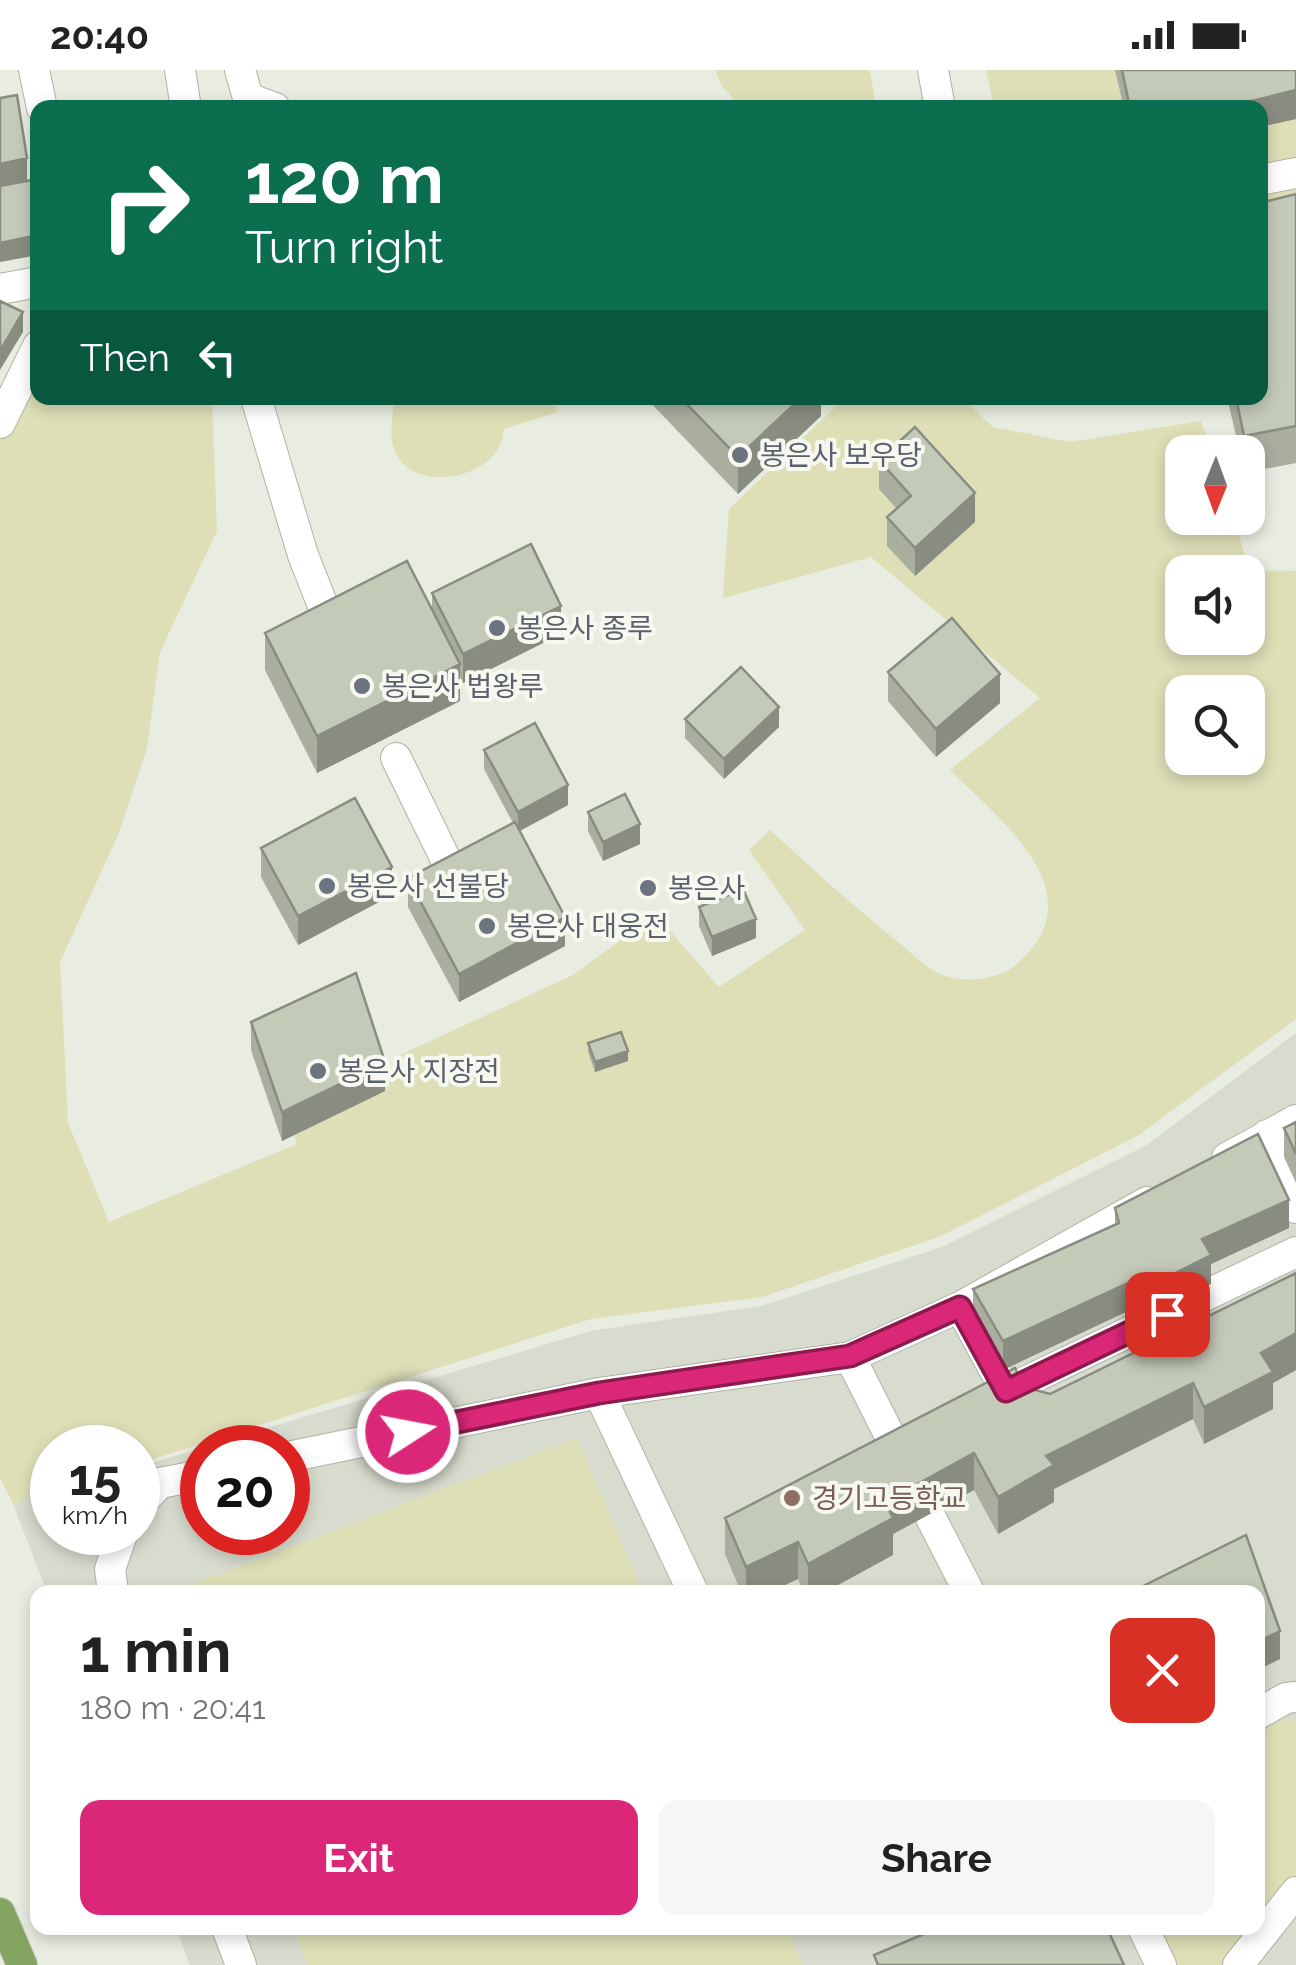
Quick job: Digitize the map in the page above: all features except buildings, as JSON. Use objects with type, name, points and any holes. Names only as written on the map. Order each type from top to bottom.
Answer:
[{"type":"main road","points":[[0,1912],[22,1965]]},
{"type":"street","points":[[34,70],[40,100]]},
{"type":"street","points":[[180,70],[185,100]]},
{"type":"street","points":[[240,70],[248,98],[253,100]]},
{"type":"street","points":[[933,70],[939,100]]},
{"type":"street","points":[[1268,178],[1296,173]]},
{"type":"street","points":[[0,289],[30,283]]},
{"type":"street","points":[[0,423],[30,362]]},
{"type":"street","points":[[258,405],[303,556],[327,616]]},
{"type":"street","points":[[396,758],[450,868]]},
{"type":"street","points":[[1199,1173],[1296,1120]]},
{"type":"street","points":[[1267,1135],[1296,1208]]},
{"type":"street","points":[[310,1452],[599,1393],[850,1356],[960,1307],[1165,1192]]},
{"type":"street","points":[[960,1307],[1006,1391],[1296,1252]]},
{"type":"street","points":[[850,1356],[896,1448]]},
{"type":"street","points":[[599,1393],[689,1585]]},
{"type":"street","points":[[931,1518],[965,1585]]},
{"type":"street","points":[[112,1585],[110,1570],[116,1555]]},
{"type":"street","points":[[1265,1710],[1296,1697]]},
{"type":"street","points":[[1265,1931],[1296,1892]]},
{"type":"street","points":[[229,1935],[240,1965]]},
{"type":"street","points":[[1146,1935],[1161,1965]]},
{"type":"street","points":[[1238,1965],[1262,1935]]},
{"type":"shaded area","name":"경기고등학교","points":[[1296,1033],[1296,1965],[190,1965],[179,1935],[1265,1935],[1265,1585],[44,1585],[33,1555],[160,1555],[160,1460],[180,1454],[180,1555],[310,1555],[310,1425],[278,1425],[590,1331],[761,1306],[942,1247],[1147,1145]]},
{"type":"shaded area","name":"경기고등학교","points":[[30,1499],[30,1548],[13,1504]]},
{"type":"green space","points":[[715,70],[870,70],[875,100],[735,100],[721,85]]},
{"type":"green space","points":[[986,70],[1296,70],[1296,215],[1268,220],[1268,100],[992,100]]},
{"type":"green space","points":[[30,376],[30,405],[212,405],[217,531],[160,652],[147,748],[118,835],[60,962],[68,1123],[109,1222],[297,1144],[289,1116],[398,1070],[400,1055],[571,976],[656,915],[719,987],[805,930],[749,850],[770,830],[864,914],[940,974],[988,978],[1013,967],[1038,940],[1048,914],[1045,887],[1034,861],[1016,836],[950,770],[1040,698],[871,557],[723,598],[729,509],[838,405],[969,405],[993,427],[1070,442],[1201,421],[1206,435],[1165,435],[1165,535],[1239,535],[1245,555],[1165,555],[1165,655],[1265,655],[1265,570],[1296,571],[1296,1019],[1139,1135],[939,1237],[762,1297],[591,1319],[260,1425],[180,1425],[180,1451],[160,1457],[160,1425],[30,1425],[30,1498],[13,1504],[0,1478],[0,434]]},
{"type":"green space","points":[[394,405],[550,405],[556,406],[557,412],[504,429],[492,457],[467,473],[452,476],[422,475],[409,469],[395,452],[391,429]]},
{"type":"green space","points":[[577,1438],[640,1585],[190,1585],[269,1555],[310,1555],[310,1540]]},
{"type":"green space","points":[[1286,1717],[1296,1725],[1296,1878],[1265,1917],[1265,1728]]},
{"type":"green space","points":[[296,1935],[790,1935],[803,1965],[308,1965]]},
{"type":"green space","points":[[1161,1935],[1251,1935],[1227,1965],[1174,1965]]},
{"type":"place","name":"봉은사 보우당","points":[[740,455]]},
{"type":"place","name":"봉은사 종루","points":[[497,628]]},
{"type":"place","name":"봉은사 법왕루","points":[[362,686]]},
{"type":"place","name":"봉은사 선불당","points":[[327,886]]},
{"type":"place","name":"봉은사","points":[[648,888]]},
{"type":"place","name":"봉은사 대웅전","points":[[487,926]]},
{"type":"place","name":"봉은사 지장전","points":[[318,1071]]},
{"type":"place","name":"경기고등학교","points":[[792,1498]]},
{"type":"route","points":[[408,1432],[599,1393],[850,1356],[960,1307],[1006,1391],[1167,1314]]}]
